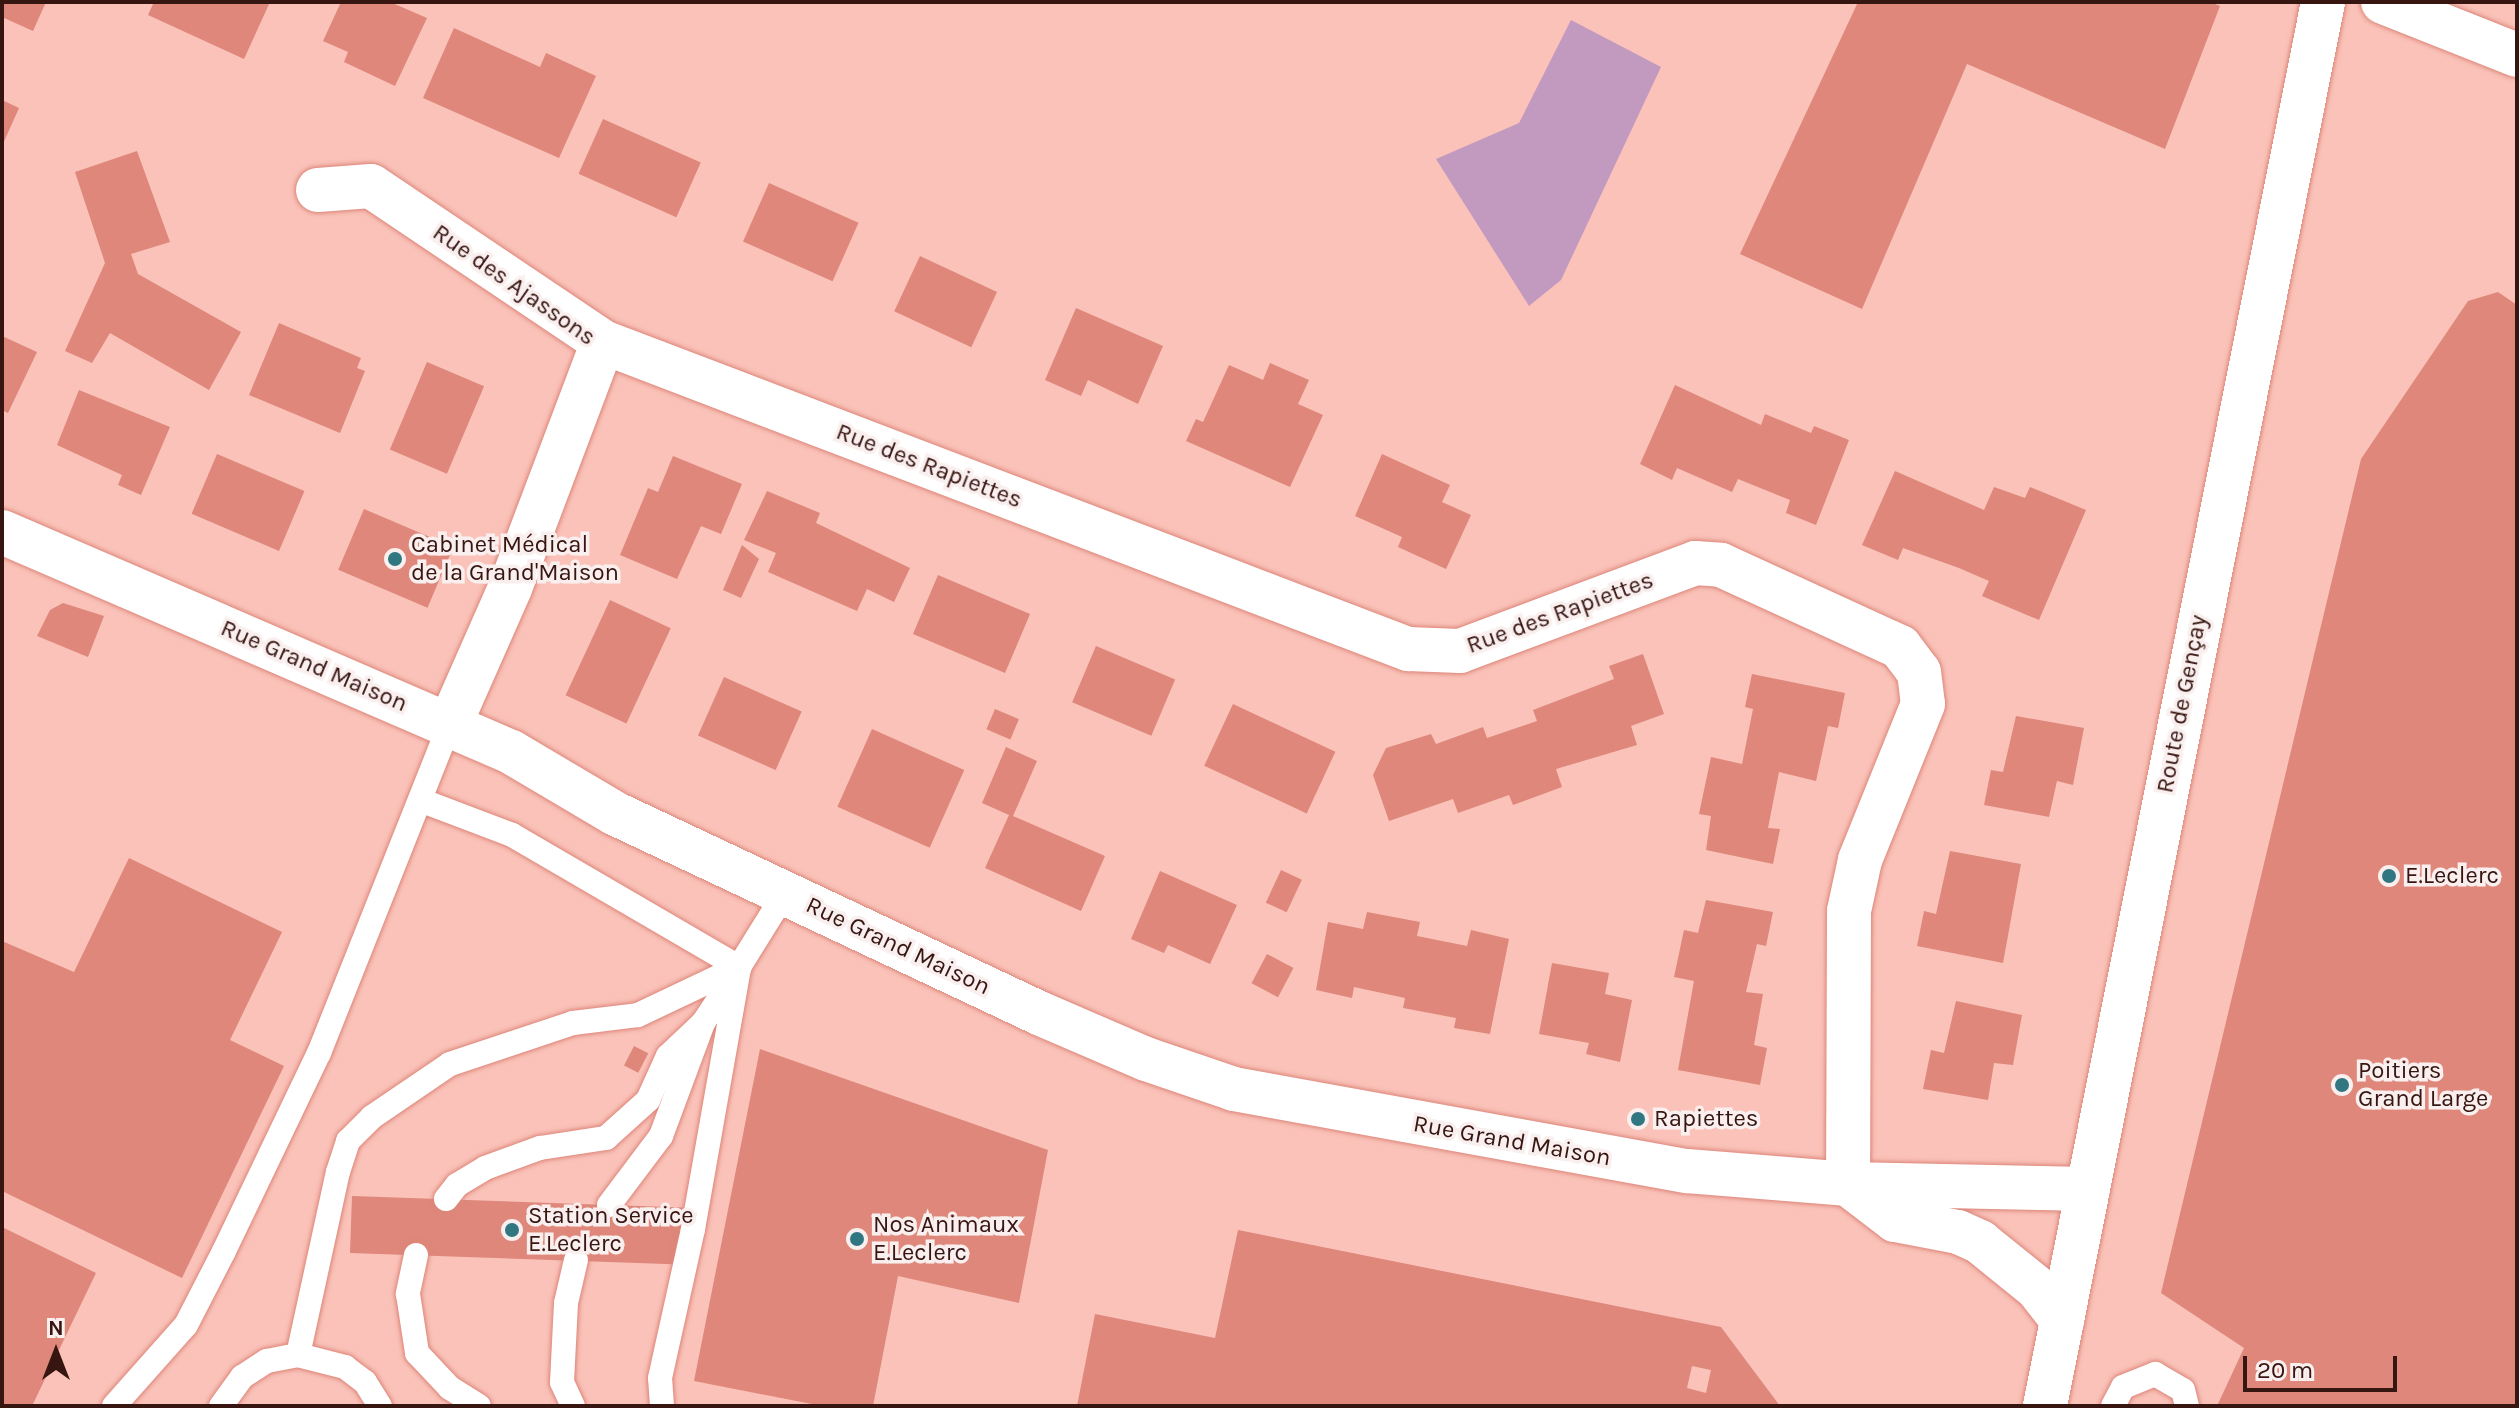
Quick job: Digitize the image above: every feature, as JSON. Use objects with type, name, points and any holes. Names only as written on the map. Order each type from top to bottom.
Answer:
[{"type":"street","name":"Route de Gençay","points":[[2045,1406],[2208,564],[2323,2]]},
{"type":"street","points":[[2383,2],[2517,55]]},
{"type":"street","name":"Rue des Ajassons","points":[[318,190],[371,186],[603,342],[510,588],[450,724]]},
{"type":"street","name":"Rue des Rapiettes","points":[[603,342],[1408,649],[1460,651],[1695,563],[1721,565],[1900,647],[1919,672],[1923,704],[1860,860],[1851,898],[1848,1184]]},
{"type":"street","name":"Rue Grand Maison","points":[[2,532],[511,752],[614,813],[1039,1013],[1146,1059],[1234,1089],[1658,1167],[1848,1184],[2088,1189]]},
{"type":"street","points":[[1848,1184],[1895,1220],[1958,1232],[1980,1242],[2037,1288],[2062,1320]]},
{"type":"lane","points":[[114,1406],[186,1325],[224,1251],[319,1053],[450,724]]},
{"type":"lane","points":[[420,800],[512,835],[739,967]]},
{"type":"lane","points":[[609,1205],[661,1136],[703,1023],[785,893]]},
{"type":"lane","points":[[298,1355],[338,1172],[348,1141],[372,1117],[450,1064],[573,1023],[638,1015],[739,967]]},
{"type":"lane","points":[[662,1406],[660,1378],[693,1229],[739,967]]},
{"type":"lane","points":[[446,1199],[457,1185],[485,1168],[540,1148],[606,1138],[648,1100],[668,1056],[703,1023]]},
{"type":"lane","points":[[416,1255],[408,1294],[417,1353],[450,1388],[479,1406]]},
{"type":"lane","points":[[573,1406],[562,1382],[566,1303],[576,1260]]},
{"type":"lane","points":[[221,1406],[242,1377],[267,1361],[298,1355],[345,1367],[380,1405]]},
{"type":"lane","points":[[2113,1406],[2123,1387],[2155,1374],[2183,1390],[2187,1406]]},
{"type":"shaded area","points":[[1571,20],[1661,67],[1561,280],[1529,306],[1436,159],[1519,123]]},
{"type":"building","points":[[2,2],[46,2],[33,31],[2,17]]},
{"type":"building","points":[[154,2],[270,2],[244,59],[148,15]]},
{"type":"building","points":[[341,2],[390,2],[427,18],[395,86],[344,62],[348,52],[323,41]]},
{"type":"building","points":[[1858,2],[2210,2],[2220,6],[2165,149],[1967,64],[1862,309],[1740,254]]},
{"type":"building","points":[[454,28],[540,67],[546,53],[596,76],[559,158],[423,98]]},
{"type":"building","points":[[2,100],[19,108],[2,146]]},
{"type":"building","points":[[603,119],[701,163],[676,217],[579,174]]},
{"type":"building","points":[[137,151],[170,242],[131,254],[138,274],[241,332],[209,390],[110,333],[92,363],[65,351],[105,263],[75,172]]},
{"type":"building","points":[[769,183],[859,223],[832,281],[743,241]]},
{"type":"building","points":[[920,256],[997,292],[971,347],[894,311]]},
{"type":"building","name":"E.Leclerc","points":[[2498,292],[2517,305],[2517,1406],[2217,1406],[2244,1348],[2161,1293],[2361,459],[2468,301]]},
{"type":"building","points":[[1076,308],[1163,346],[1138,404],[1088,380],[1081,396],[1045,380]]},
{"type":"building","points":[[279,323],[361,358],[357,368],[365,371],[340,433],[249,395]]},
{"type":"building","points":[[2,336],[37,352],[8,413],[2,410]]},
{"type":"building","points":[[427,362],[484,386],[447,474],[390,449]]},
{"type":"building","points":[[1270,363],[1309,380],[1298,404],[1323,415],[1290,487],[1186,441],[1196,419],[1203,422],[1229,365],[1263,380]]},
{"type":"building","points":[[1675,385],[1761,425],[1765,414],[1811,433],[1814,426],[1849,440],[1816,525],[1786,513],[1790,500],[1738,479],[1732,492],[1677,468],[1672,480],[1640,464]]},
{"type":"building","points":[[79,390],[170,427],[141,495],[118,485],[122,475],[57,445]]},
{"type":"building","points":[[217,454],[304,491],[279,551],[192,514]]},
{"type":"building","points":[[1382,454],[1450,485],[1442,502],[1471,515],[1446,569],[1398,547],[1402,537],[1355,516]]},
{"type":"building","points":[[673,456],[742,484],[721,534],[701,526],[677,579],[620,555],[648,488],[658,492]]},
{"type":"building","points":[[1895,471],[1984,510],[1994,487],[2025,498],[2030,487],[2086,510],[2039,620],[1982,596],[1989,581],[1959,568],[1903,548],[1898,560],[1862,545]]},
{"type":"building","points":[[767,491],[820,513],[816,523],[910,568],[894,602],[867,589],[857,611],[768,572],[776,553],[744,540]]},
{"type":"building","name":"Cabinet Médical de la Grand'Maison","points":[[364,509],[453,547],[428,608],[338,570]]},
{"type":"building","points":[[742,545],[759,559],[741,598],[723,590]]},
{"type":"building","points":[[938,575],[1030,614],[1005,673],[913,634]]},
{"type":"building","points":[[610,600],[671,628],[626,723],[566,695]]},
{"type":"building","points":[[63,603],[104,616],[88,657],[37,636],[50,610]]},
{"type":"building","points":[[1096,646],[1175,680],[1151,736],[1072,702]]},
{"type":"building","points":[[1643,654],[1664,714],[1631,726],[1637,745],[1556,769],[1562,787],[1513,805],[1509,795],[1458,813],[1453,799],[1389,821],[1373,775],[1386,748],[1431,734],[1436,744],[1483,727],[1487,738],[1537,721],[1533,710],[1614,679],[1609,666]]},
{"type":"building","points":[[1752,674],[1845,693],[1838,728],[1828,726],[1816,781],[1779,772],[1768,828],[1780,829],[1773,864],[1706,850],[1711,816],[1699,814],[1711,757],[1742,764],[1753,709],[1745,707]]},
{"type":"building","points":[[724,677],[802,712],[776,770],[698,735]]},
{"type":"building","points":[[1233,704],[1335,752],[1307,813],[1204,766]]},
{"type":"building","points":[[995,709],[1019,719],[1010,739],[986,729]]},
{"type":"building","points":[[2016,716],[2084,728],[2073,785],[2057,781],[2049,817],[1984,805],[1991,770],[2003,772]]},
{"type":"building","points":[[872,729],[964,770],[930,848],[837,807]]},
{"type":"building","points":[[1006,747],[1037,761],[1013,816],[1105,856],[1081,911],[985,868],[1009,815],[982,803]]},
{"type":"building","points":[[1950,851],[2021,864],[2003,963],[1917,946],[1924,911],[1936,914]]},
{"type":"building","points":[[129,858],[282,932],[230,1040],[284,1066],[182,1278],[2,1191],[2,941],[74,972]]},
{"type":"building","points":[[1281,870],[1302,880],[1287,912],[1266,903]]},
{"type":"building","points":[[1160,871],[1237,905],[1210,964],[1168,945],[1164,953],[1131,939]]},
{"type":"building","points":[[1706,900],[1773,912],[1766,946],[1757,944],[1746,992],[1763,994],[1754,1045],[1767,1048],[1760,1085],[1678,1070],[1694,981],[1674,977],[1684,930],[1698,933]]},
{"type":"building","points":[[1367,912],[1420,922],[1417,936],[1467,946],[1471,930],[1509,939],[1490,1034],[1454,1028],[1456,1018],[1403,1008],[1405,998],[1354,987],[1352,998],[1316,990],[1328,922],[1363,929]]},
{"type":"building","points":[[1267,954],[1293,968],[1278,997],[1252,983]]},
{"type":"building","points":[[1552,963],[1609,973],[1605,994],[1632,1000],[1620,1062],[1586,1054],[1589,1043],[1539,1034]]},
{"type":"building","points":[[1956,1001],[2022,1015],[2013,1065],[1994,1063],[1988,1100],[1923,1089],[1931,1050],[1944,1053]]},
{"type":"building","points":[[634,1046],[648,1053],[638,1073],[624,1066]]},
{"type":"building","points":[[760,1049],[1048,1150],[1019,1303],[898,1276],[873,1406],[822,1406],[694,1381]]},
{"type":"building","name":"Station Service E.Leclerc","points":[[352,1196],[683,1208],[681,1265],[350,1253]]},
{"type":"building","points":[[2,1227],[96,1273],[32,1406],[2,1406]]},
{"type":"building","points":[[1238,1230],[1721,1327],[1780,1406],[1077,1406],[1095,1314],[1215,1338]],"holes":[[[1692,1366],[1711,1370],[1706,1393],[1687,1388]]]},
{"type":"place","name":"Cabinet Médical de la Grand'Maison","points":[[395,559]]},
{"type":"place","name":"E.Leclerc","points":[[2389,876]]},
{"type":"place","name":"Poitiers Grand Large","points":[[2342,1085]]},
{"type":"place","name":"Rapiettes","points":[[1638,1119]]},
{"type":"place","name":"Station Service E.Leclerc","points":[[512,1230]]},
{"type":"place","name":"Nos Animaux E.Leclerc","points":[[857,1239]]}]
